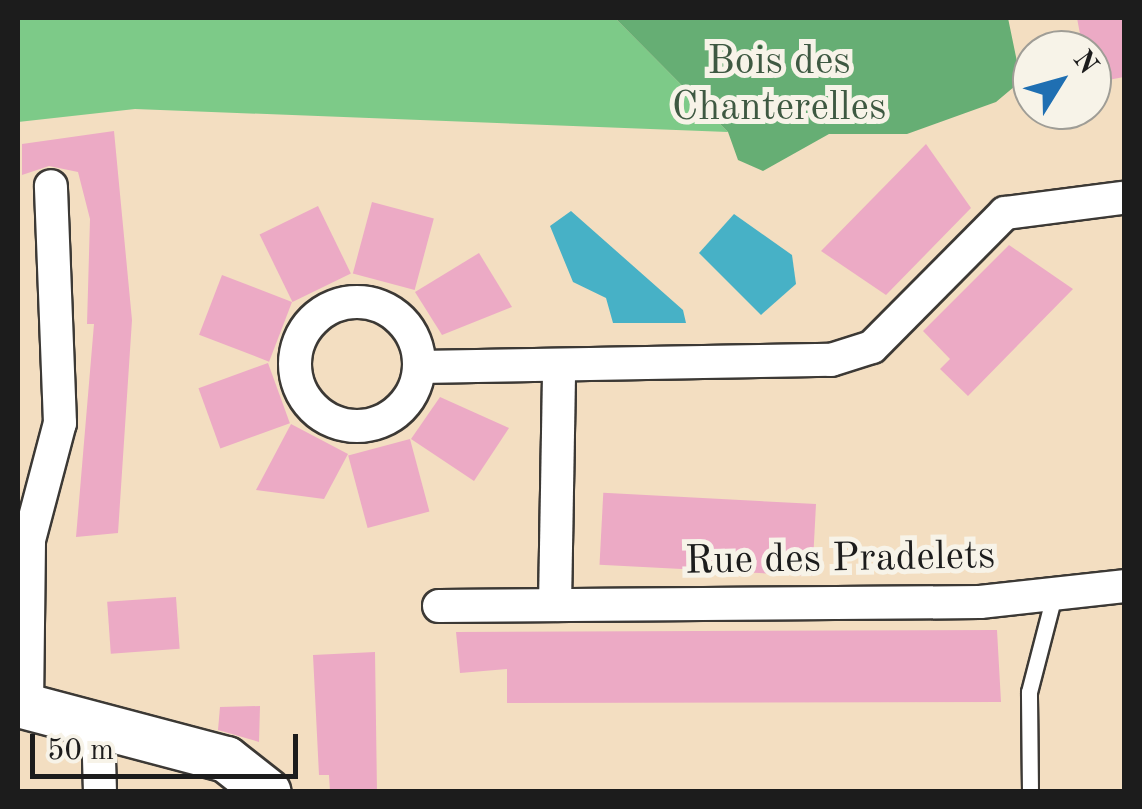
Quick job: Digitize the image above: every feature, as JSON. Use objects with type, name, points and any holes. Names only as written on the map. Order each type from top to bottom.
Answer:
[{"type":"street","points":[[51,186],[60,423],[29,540],[22,705],[226,759],[268,792]]},
{"type":"street","points":[[420,367],[559,368],[831,360],[872,347],[1005,213],[1124,195]]},
{"type":"street","points":[[555,605],[559,368]]},
{"type":"street","name":"Rue des Pradelets","points":[[439,606],[1053,599],[1124,586]]},
{"type":"street","points":[[98,725],[100,792]]},
{"type":"lane","points":[[1030,792],[1029,692],[1053,599]]},
{"type":"green space","points":[[18,18],[615,18],[728,132],[135,109],[18,122]]},
{"type":"green space","name":"Bois des Chanterelles","points":[[615,18],[1008,18],[1012,89],[996,102],[907,134],[829,134],[763,171],[738,160],[728,132]]},
{"type":"water","points":[[571,211],[683,310],[686,323],[613,323],[606,298],[573,282],[550,226]]},
{"type":"water","points":[[734,214],[792,255],[796,284],[761,315],[699,253]]},
{"type":"building","points":[[1077,18],[1124,18],[1124,77],[1112,79],[1112,30],[1079,30]]},
{"type":"building","points":[[114,131],[132,320],[118,533],[76,537],[94,324],[87,324],[90,219],[78,172],[49,166],[22,175],[22,144]]},
{"type":"building","points":[[926,144],[971,208],[886,295],[821,251]]},
{"type":"building","points":[[372,202],[434,219],[415,290],[353,273]]},
{"type":"building","points":[[318,206],[351,273],[292,302],[260,234]]},
{"type":"building","points":[[1009,245],[1073,289],[968,396],[940,369],[950,359],[923,331]]},
{"type":"building","points":[[479,253],[512,307],[442,335],[415,292]]},
{"type":"building","points":[[222,275],[292,302],[269,362],[199,335]]},
{"type":"building","points":[[268,363],[290,423],[220,448],[198,388]]},
{"type":"building","points":[[440,397],[509,428],[474,481],[411,439]]},
{"type":"building","points":[[291,424],[348,454],[324,499],[256,490]]},
{"type":"building","points":[[410,439],[429,511],[368,528],[348,456]]},
{"type":"building","points":[[603,493],[816,504],[812,576],[600,565]]},
{"type":"building","points":[[176,597],[180,649],[111,654],[107,602]]},
{"type":"building","points":[[997,630],[1001,702],[507,703],[507,669],[460,673],[456,632]]},
{"type":"building","points":[[375,652],[377,792],[330,792],[329,775],[319,775],[313,655]]},
{"type":"building","points":[[260,706],[259,742],[218,730],[220,707]]}]
